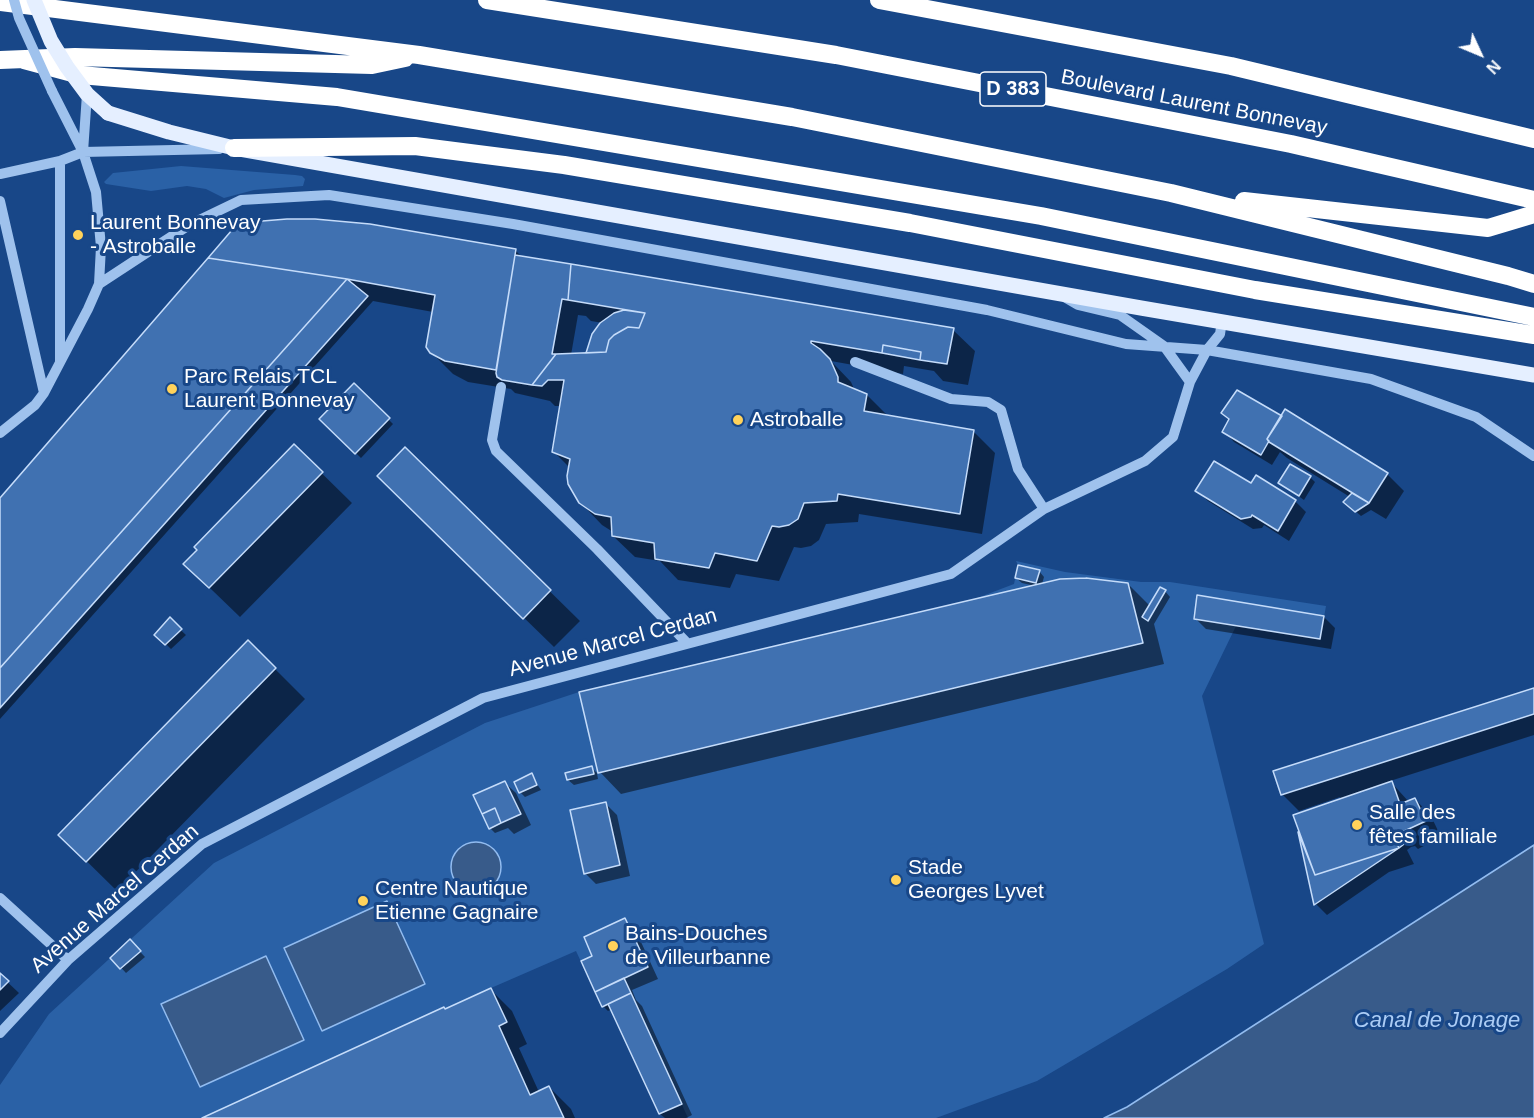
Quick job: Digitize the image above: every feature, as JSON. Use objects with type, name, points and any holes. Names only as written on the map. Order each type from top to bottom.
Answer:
[{"type":"highway","name":"Boulevard Laurent Bonnevay","points":[[487,0],[836,55],[1291,144],[1534,200]]},
{"type":"highway","name":"Boulevard Laurent Bonnevay","points":[[879,0],[1231,66],[1534,139]]},
{"type":"highway","points":[[0,3],[419,55],[792,117],[1171,193],[1534,284]]},
{"type":"highway","points":[[0,60],[75,57],[372,65],[419,55]]},
{"type":"highway","points":[[24,60],[80,75],[337,97],[1017,212],[1534,317]]},
{"type":"highway","points":[[234,148],[415,146],[564,165],[910,223],[1255,290],[1534,335]]},
{"type":"highway","points":[[1171,193],[1488,228],[1534,214]]},
{"type":"main road","points":[[34,0],[51,41],[87,94],[108,113],[169,132],[234,148],[1058,294],[1534,375]]},
{"type":"street","points":[[0,431],[34,405],[44,393],[60,365],[99,284],[101,247],[96,192],[83,152],[52,91],[14,0]]},
{"type":"street","points":[[83,152],[87,94]]},
{"type":"street","points":[[0,174],[60,160],[83,152],[234,148]]},
{"type":"street","points":[[60,160],[60,365]]},
{"type":"street","points":[[99,284],[189,225],[241,200],[329,195],[513,224],[952,303],[1126,344],[1207,350],[1371,379],[1476,417],[1534,456]]},
{"type":"street","points":[[0,201],[44,393]]},
{"type":"street","points":[[1058,294],[1078,304],[1120,315],[1164,346],[1190,382]]},
{"type":"street","name":"Avenue Marcel Cerdan","points":[[0,1033],[68,960],[202,844],[483,698],[951,574],[1044,509],[1145,462],[1173,437],[1190,382],[1207,350],[1220,334],[1222,321]]},
{"type":"street","points":[[855,362],[951,399],[988,402],[1001,410],[1018,469],[1044,509]]},
{"type":"street","points":[[501,387],[492,441],[496,451],[597,549],[687,644]]},
{"type":"street","points":[[0,898],[68,960]]},
{"type":"shaded area","points":[[181,166],[295,175],[305,179],[303,186],[254,190],[224,198],[206,189],[187,186],[151,191],[104,182],[113,173]]},
{"type":"shaded area","name":"Stade Georges Lyvet","points":[[1016,561],[1065,572],[1141,582],[1170,582],[1326,606],[1320,639],[1236,626],[1202,696],[1264,944],[1227,969],[1037,1081],[936,1118],[688,1118],[632,994],[602,1007],[576,951],[491,988],[507,1022],[499,1026],[530,1094],[549,1086],[564,1118],[0,1118],[0,1085],[49,1014],[214,863],[485,723],[579,692],[972,600],[1014,584],[1018,565]]},
{"type":"water","points":[[476,842],[490,846],[497,853],[501,867],[497,881],[490,888],[476,892],[462,888],[455,881],[451,867],[455,853],[462,846]]},
{"type":"water","name":"Canal de Jonage","points":[[1534,845],[1534,1118],[1104,1118],[1127,1107]]},
{"type":"water","points":[[387,901],[425,984],[322,1031],[284,948]]},
{"type":"water","points":[[266,956],[304,1040],[200,1087],[161,1004]]},
{"type":"building","points":[[287,219],[370,224],[516,249],[496,370],[445,361],[430,353],[426,347],[435,295],[208,258],[238,223]]},
{"type":"building","points":[[515,255],[571,264],[568,300],[562,299],[552,354],[556,354],[532,385],[502,380],[497,377],[496,373]]},
{"type":"building","name":"Parc Relais TCL Laurent Bonnevay","points":[[208,258],[347,279],[0,668],[0,498]]},
{"type":"building","name":"Astroballe","points":[[571,264],[954,328],[947,364],[920,360],[921,352],[883,345],[882,353],[811,341],[811,343],[830,359],[838,382],[867,394],[864,411],[974,430],[960,514],[838,494],[837,501],[804,503],[798,519],[789,525],[772,526],[757,561],[715,553],[709,568],[655,559],[654,543],[612,536],[611,517],[595,514],[579,503],[568,484],[570,459],[552,452],[564,380],[548,380],[542,386],[532,385],[556,354],[606,352],[609,340],[614,335],[628,327],[639,328],[645,313],[568,300]]},
{"type":"building","points":[[347,279],[368,296],[0,708],[0,668]]},
{"type":"building","points":[[624,310],[645,313],[639,328],[628,327],[614,335],[609,340],[606,352],[586,353],[592,334],[600,323],[614,313]]},
{"type":"building","points":[[883,345],[921,352],[920,360],[882,353]]},
{"type":"building","points":[[354,383],[390,418],[355,454],[319,419]]},
{"type":"building","points":[[1237,390],[1282,416],[1267,439],[1269,441],[1261,455],[1222,432],[1229,419],[1221,413]]},
{"type":"building","points":[[1285,409],[1388,473],[1369,503],[1269,442],[1267,439]]},
{"type":"building","points":[[294,444],[323,472],[209,588],[183,564],[197,550],[194,547]]},
{"type":"building","points":[[405,447],[551,590],[523,619],[377,476]]},
{"type":"building","points":[[1214,461],[1251,483],[1256,475],[1296,500],[1278,531],[1252,515],[1241,519],[1195,491]]},
{"type":"building","points":[[1290,464],[1311,476],[1299,496],[1278,483]]},
{"type":"building","points":[[1352,493],[1369,503],[1355,512],[1343,502]]},
{"type":"building","points":[[1018,565],[1040,570],[1036,583],[1015,578]]},
{"type":"building","points":[[1086,578],[1128,583],[1143,643],[598,773],[579,692],[1060,579]]},
{"type":"building","points":[[1160,587],[1166,590],[1148,621],[1142,617]]},
{"type":"building","points":[[1197,595],[1324,616],[1320,639],[1194,619]]},
{"type":"building","points":[[170,617],[182,629],[165,645],[154,635]]},
{"type":"building","points":[[248,640],[276,668],[86,862],[58,835]]},
{"type":"building","points":[[1534,688],[1534,714],[1281,795],[1273,771]]},
{"type":"building","points":[[592,766],[594,774],[567,780],[565,773]]},
{"type":"building","points":[[532,773],[537,785],[519,793],[514,782]]},
{"type":"building","points":[[505,781],[521,814],[501,823],[495,808],[482,814],[473,795]]},
{"type":"building","name":"Salle des fêtes familiale","points":[[1392,781],[1400,804],[1415,798],[1426,821],[1400,833],[1398,830],[1391,832],[1399,848],[1315,875],[1293,815]]},
{"type":"building","points":[[606,802],[620,865],[584,874],[570,810]]},
{"type":"building","points":[[495,808],[501,823],[489,829],[482,814]]},
{"type":"building","points":[[1409,829],[1413,837],[1399,848],[1391,832],[1398,830],[1400,833]]},
{"type":"building","points":[[1298,832],[1315,875],[1399,848],[1314,905]]},
{"type":"building","name":"Bains-Douches de Villeurbanne","points":[[625,918],[648,967],[595,992],[581,961],[592,956],[584,937]]},
{"type":"building","points":[[130,939],[141,951],[120,969],[110,958]]},
{"type":"building","points":[[0,973],[9,981],[0,990]]},
{"type":"building","points":[[624,978],[631,993],[602,1007],[595,992]]},
{"type":"building","points":[[491,988],[507,1022],[499,1026],[530,1095],[549,1086],[564,1118],[202,1118],[444,1007],[445,1009]]},
{"type":"building","points":[[631,993],[682,1104],[659,1114],[608,1004]]},
{"type":"place","name":"Laurent Bonnevay - Astroballe","points":[[78,235]]},
{"type":"place","name":"Parc Relais TCL Laurent Bonnevay","points":[[172,389]]},
{"type":"place","name":"Astroballe","points":[[738,420]]},
{"type":"place","name":"Salle des fêtes familiale","points":[[1357,825]]},
{"type":"place","name":"Stade Georges Lyvet","points":[[896,880]]},
{"type":"place","name":"Centre Nautique Etienne Gagnaire","points":[[363,901]]},
{"type":"place","name":"Bains-Douches de Villeurbanne","points":[[613,946]]}]
